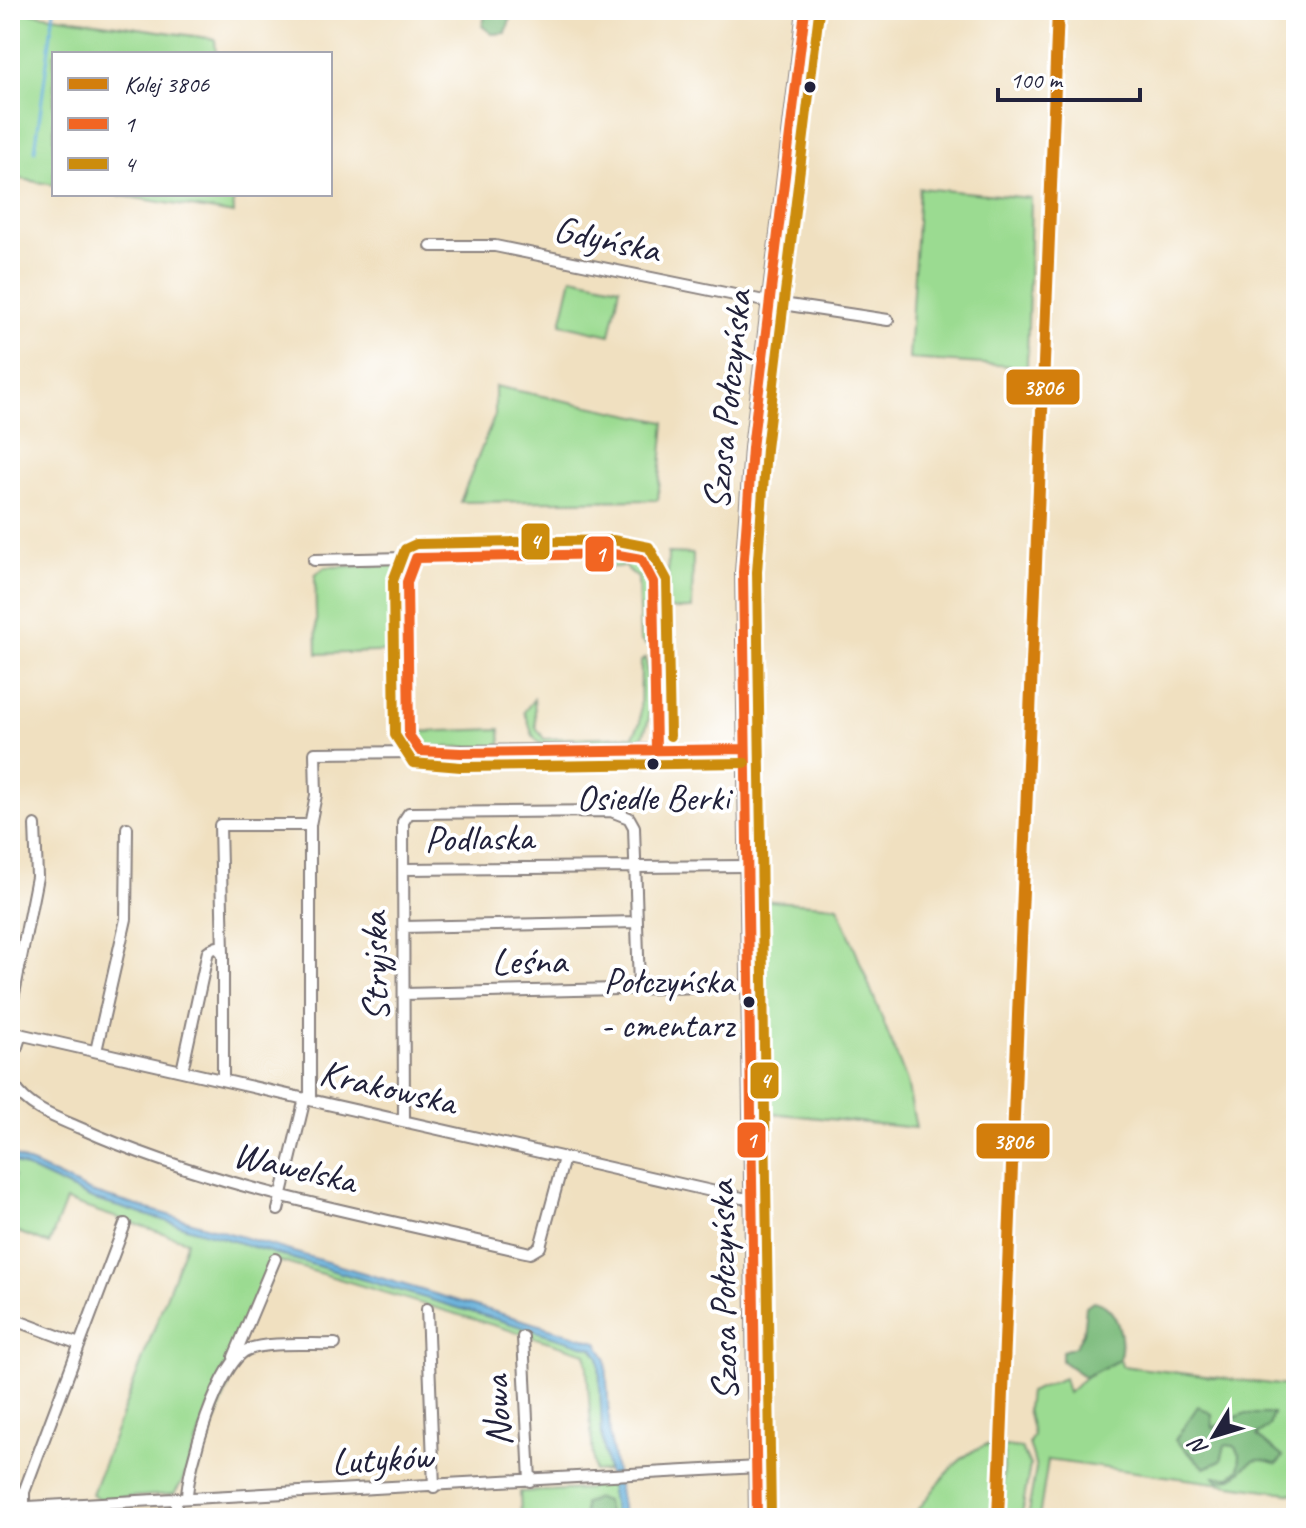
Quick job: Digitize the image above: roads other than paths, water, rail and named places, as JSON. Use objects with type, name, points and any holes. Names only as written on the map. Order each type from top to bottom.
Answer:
[{"type":"main road","name":"Szosa Połczyńska","points":[[757,1518],[744,547],[769,302],[805,10]]},
{"type":"street","name":"Gdyńska","points":[[431,246],[495,246],[769,302],[888,320]]},
{"type":"street","points":[[314,560],[613,554],[641,559],[653,582],[656,750]]},
{"type":"street","points":[[416,558],[407,582],[409,735],[417,750],[426,752]]},
{"type":"street","points":[[278,1210],[313,1085],[310,825],[316,795],[315,753],[745,749]]},
{"type":"street","name":"Stryjska","points":[[404,1121],[403,822],[409,813],[619,812],[633,824],[636,866]]},
{"type":"street","points":[[10,1014],[37,877],[35,825]]},
{"type":"street","points":[[223,1080],[220,825],[310,825]]},
{"type":"street","points":[[96,1051],[126,919],[127,828]]},
{"type":"street","points":[[636,866],[639,988]]},
{"type":"street","name":"Podlaska","points":[[404,869],[747,866]]},
{"type":"street","points":[[404,927],[637,922]]},
{"type":"street","points":[[182,1071],[208,951],[217,947],[223,954]]},
{"type":"street","name":"Leśna","points":[[405,994],[749,986]]},
{"type":"street","name":"Krakowska","points":[[16,1033],[742,1198],[753,1198]]},
{"type":"street","name":"Wawelska","points":[[16,1033],[12,1081],[40,1110],[113,1143],[216,1180],[530,1253],[540,1247],[564,1158]]},
{"type":"street","points":[[24,1507],[24,1492],[125,1224]]},
{"type":"street","points":[[176,1518],[187,1477],[275,1259]]},
{"type":"street","points":[[427,1309],[434,1487]]},
{"type":"street","points":[[10,1318],[79,1344]]},
{"type":"street","name":"Nowa","points":[[523,1337],[530,1481]]},
{"type":"street","points":[[230,1366],[246,1350],[258,1347],[335,1344]]},
{"type":"street","name":"Lutyków","points":[[10,1508],[758,1467]]},
{"type":"water","points":[[10,1154],[91,1192],[597,1342],[606,1358],[610,1437],[624,1518],[616,1518],[614,1511],[602,1436],[599,1357],[593,1348],[92,1199],[10,1160]]},
{"type":"waterway","points":[[35,151],[54,10]]},
{"type":"rail line","name":"3806","points":[[998,1518],[1058,10]]},
{"type":"place","name":"Osiedle Berki","points":[[653,764]]},
{"type":"place","name":"Połczyńska - cmentarz","points":[[749,1002]]}]
